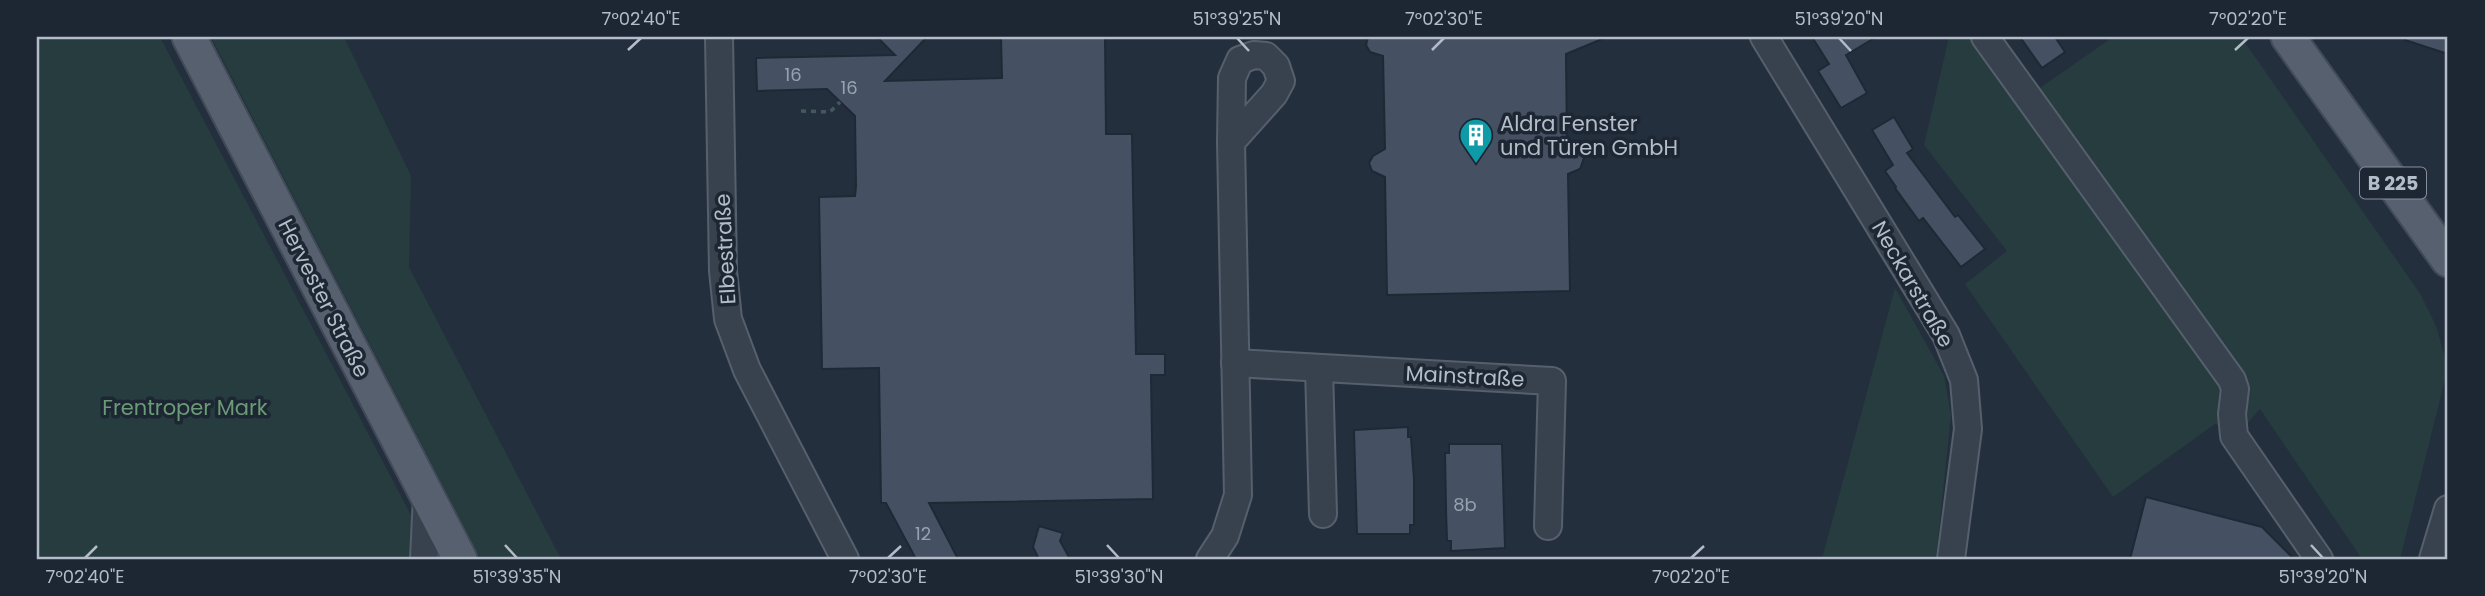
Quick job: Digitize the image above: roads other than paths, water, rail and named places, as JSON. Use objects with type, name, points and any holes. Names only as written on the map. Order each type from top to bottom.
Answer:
[{"type":"main road","name":"Hervester Straße","points":[[189,37],[460,559]]},
{"type":"main road","name":"B 225","points":[[2288,37],[2439,237],[2448,260]]},
{"type":"street","name":"Elbestraße","points":[[719,37],[723,271],[728,319],[747,370],[845,559]]},
{"type":"street","name":"Neckarstraße","points":[[1764,37],[1946,335],[1964,380],[1968,429],[1951,559]]},
{"type":"street","points":[[1985,37],[2232,380],[2235,389],[2232,414],[2234,436],[2319,559]]},
{"type":"street","points":[[1210,559],[1225,536],[1238,495],[1231,142]]},
{"type":"street","name":"Mainstraße","points":[[1236,363],[1552,382],[1548,526]]},
{"type":"street","points":[[1319,368],[1323,514]]},
{"type":"street","points":[[424,559],[427,496]]},
{"type":"street","points":[[2433,559],[2448,509]]},
{"type":"place","name":"Aldra Fenster und Türen GmbH","points":[[1476,165]]},
{"type":"park label","name":"Frentroper Mark","points":[[185,407]]}]
